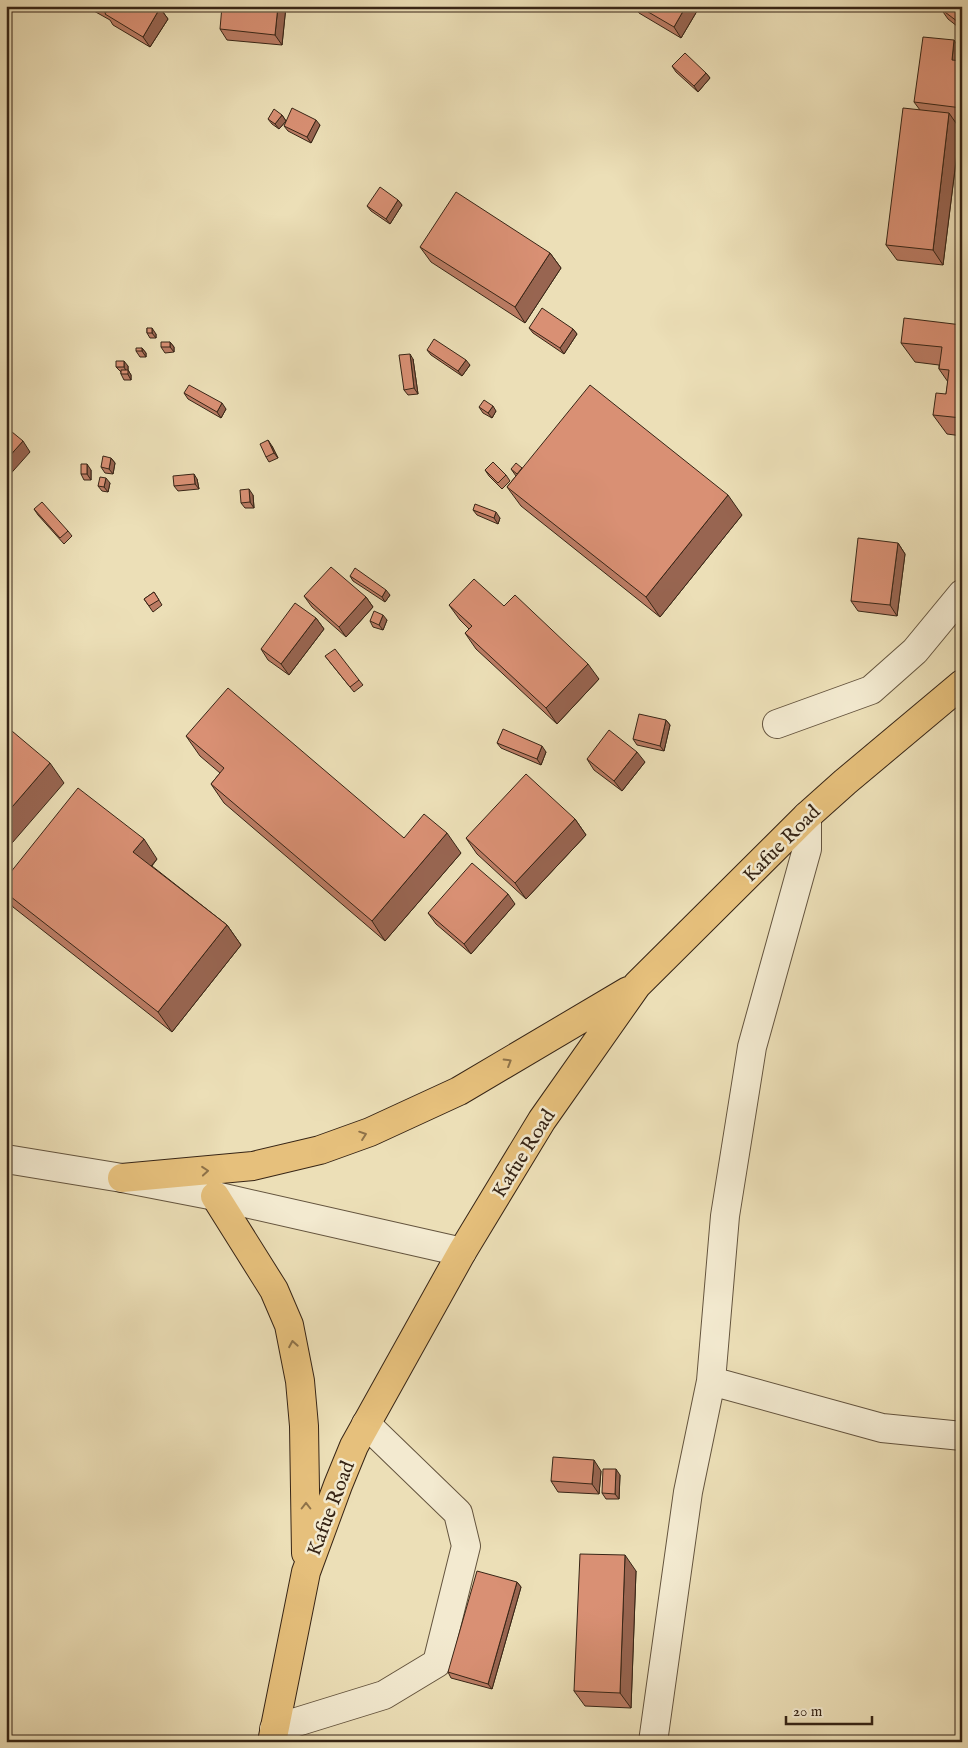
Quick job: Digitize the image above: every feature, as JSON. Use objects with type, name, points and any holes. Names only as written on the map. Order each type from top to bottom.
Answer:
[{"type":"highway","name":"Kafue Road","points":[[273,1735],[306,1572],[354,1446],[462,1252],[542,1120],[637,986],[807,816],[962,684]]},
{"type":"highway","points":[[122,1178],[253,1166],[320,1150],[370,1132],[459,1092],[637,986]]},
{"type":"highway","points":[[214,1196],[274,1290],[289,1325],[300,1381],[304,1426],[306,1572]]},
{"type":"street","points":[[777,724],[871,690],[915,651],[962,594]]},
{"type":"street","points":[[653,1742],[688,1492],[711,1381],[725,1216],[752,1047],[807,849],[807,816]]},
{"type":"street","points":[[6,1159],[122,1178],[214,1196],[462,1252]]},
{"type":"street","points":[[711,1381],[882,1428],[962,1436]]},
{"type":"street","points":[[273,1735],[384,1695],[437,1663],[466,1546],[458,1513],[366,1424]]},
{"type":"building","points":[[110,6],[157,6],[160,8],[143,37],[105,14]]},
{"type":"building","points":[[222,6],[278,6],[275,35],[220,29]]},
{"type":"building","points":[[638,6],[686,6],[674,27]]},
{"type":"building","points":[[943,6],[962,6],[962,25],[941,9]]},
{"type":"building","points":[[923,37],[954,40],[952,60],[962,61],[962,108],[914,102]]},
{"type":"building","points":[[685,53],[706,73],[694,86],[672,66]]},
{"type":"building","points":[[292,108],[316,120],[307,137],[284,126]]},
{"type":"building","points":[[903,108],[949,113],[933,250],[886,245]]},
{"type":"building","points":[[274,109],[282,115],[275,124],[268,119]]},
{"type":"building","points":[[380,187],[398,200],[386,219],[367,206]]},
{"type":"building","points":[[456,192],[550,253],[515,307],[420,247]]},
{"type":"building","points":[[542,308],[573,329],[560,348],[529,328]]},
{"type":"building","points":[[904,318],[962,325],[962,418],[933,415],[936,393],[946,394],[949,370],[939,369],[942,347],[901,343]]},
{"type":"building","points":[[147,328],[152,328],[152,333],[147,333]]},
{"type":"building","points":[[434,339],[466,360],[458,371],[427,350]]},
{"type":"building","points":[[161,342],[170,342],[170,347],[161,347]]},
{"type":"building","points":[[136,348],[142,348],[142,351],[136,351]]},
{"type":"building","points":[[410,354],[414,388],[404,390],[399,355]]},
{"type":"building","points":[[116,361],[124,361],[124,367],[116,367]]},
{"type":"building","points":[[121,370],[128,370],[128,374],[121,374]]},
{"type":"building","points":[[189,385],[222,403],[217,412],[184,393]]},
{"type":"building","points":[[590,385],[728,495],[646,597],[507,487]]},
{"type":"building","points":[[484,400],[493,406],[488,413],[479,407]]},
{"type":"building","points":[[6,427],[23,441],[6,460]]},
{"type":"building","points":[[268,440],[274,453],[266,457],[260,444]]},
{"type":"building","points":[[103,456],[111,458],[109,469],[101,467]]},
{"type":"building","points":[[493,462],[506,475],[498,483],[485,470]]},
{"type":"building","points":[[516,463],[522,468],[517,474],[511,469]]},
{"type":"building","points":[[81,464],[87,464],[87,474],[81,474]]},
{"type":"building","points":[[194,474],[195,484],[174,486],[173,476]]},
{"type":"building","points":[[100,477],[106,478],[104,487],[98,486]]},
{"type":"building","points":[[249,489],[250,502],[241,503],[240,490]]},
{"type":"building","points":[[42,502],[68,531],[60,538],[34,509]]},
{"type":"building","points":[[475,504],[496,512],[494,518],[473,510]]},
{"type":"building","points":[[858,538],[898,543],[890,605],[851,601]]},
{"type":"building","points":[[331,567],[366,597],[339,627],[304,596]]},
{"type":"building","points":[[355,568],[386,590],[382,597],[350,576]]},
{"type":"building","points":[[474,579],[504,606],[515,595],[588,664],[546,708],[465,633],[472,626],[449,605]]},
{"type":"building","points":[[154,592],[159,600],[149,606],[144,599]]},
{"type":"building","points":[[295,603],[316,618],[281,664],[261,649]]},
{"type":"building","points":[[374,611],[383,615],[379,625],[370,621]]},
{"type":"building","points":[[335,649],[359,680],[350,687],[325,656]]},
{"type":"building","points":[[228,688],[404,838],[424,814],[447,833],[372,921],[211,784],[224,768],[186,736]]},
{"type":"building","points":[[639,714],[666,720],[660,746],[633,739]]},
{"type":"building","points":[[6,726],[50,763],[6,814]]},
{"type":"building","points":[[503,729],[542,746],[537,759],[497,743]]},
{"type":"building","points":[[609,730],[637,752],[614,781],[587,759]]},
{"type":"building","points":[[526,774],[575,819],[515,883],[466,838]]},
{"type":"building","points":[[78,788],[144,839],[133,852],[227,925],[158,1012],[6,893],[6,878]]},
{"type":"building","points":[[472,863],[508,894],[464,944],[428,913]]},
{"type":"building","points":[[553,1457],[594,1460],[592,1484],[551,1481]]},
{"type":"building","points":[[603,1469],[616,1469],[615,1494],[602,1493]]},
{"type":"building","points":[[580,1554],[625,1555],[620,1693],[574,1691]]},
{"type":"building","points":[[477,1571],[517,1582],[488,1684],[448,1672]]}]
